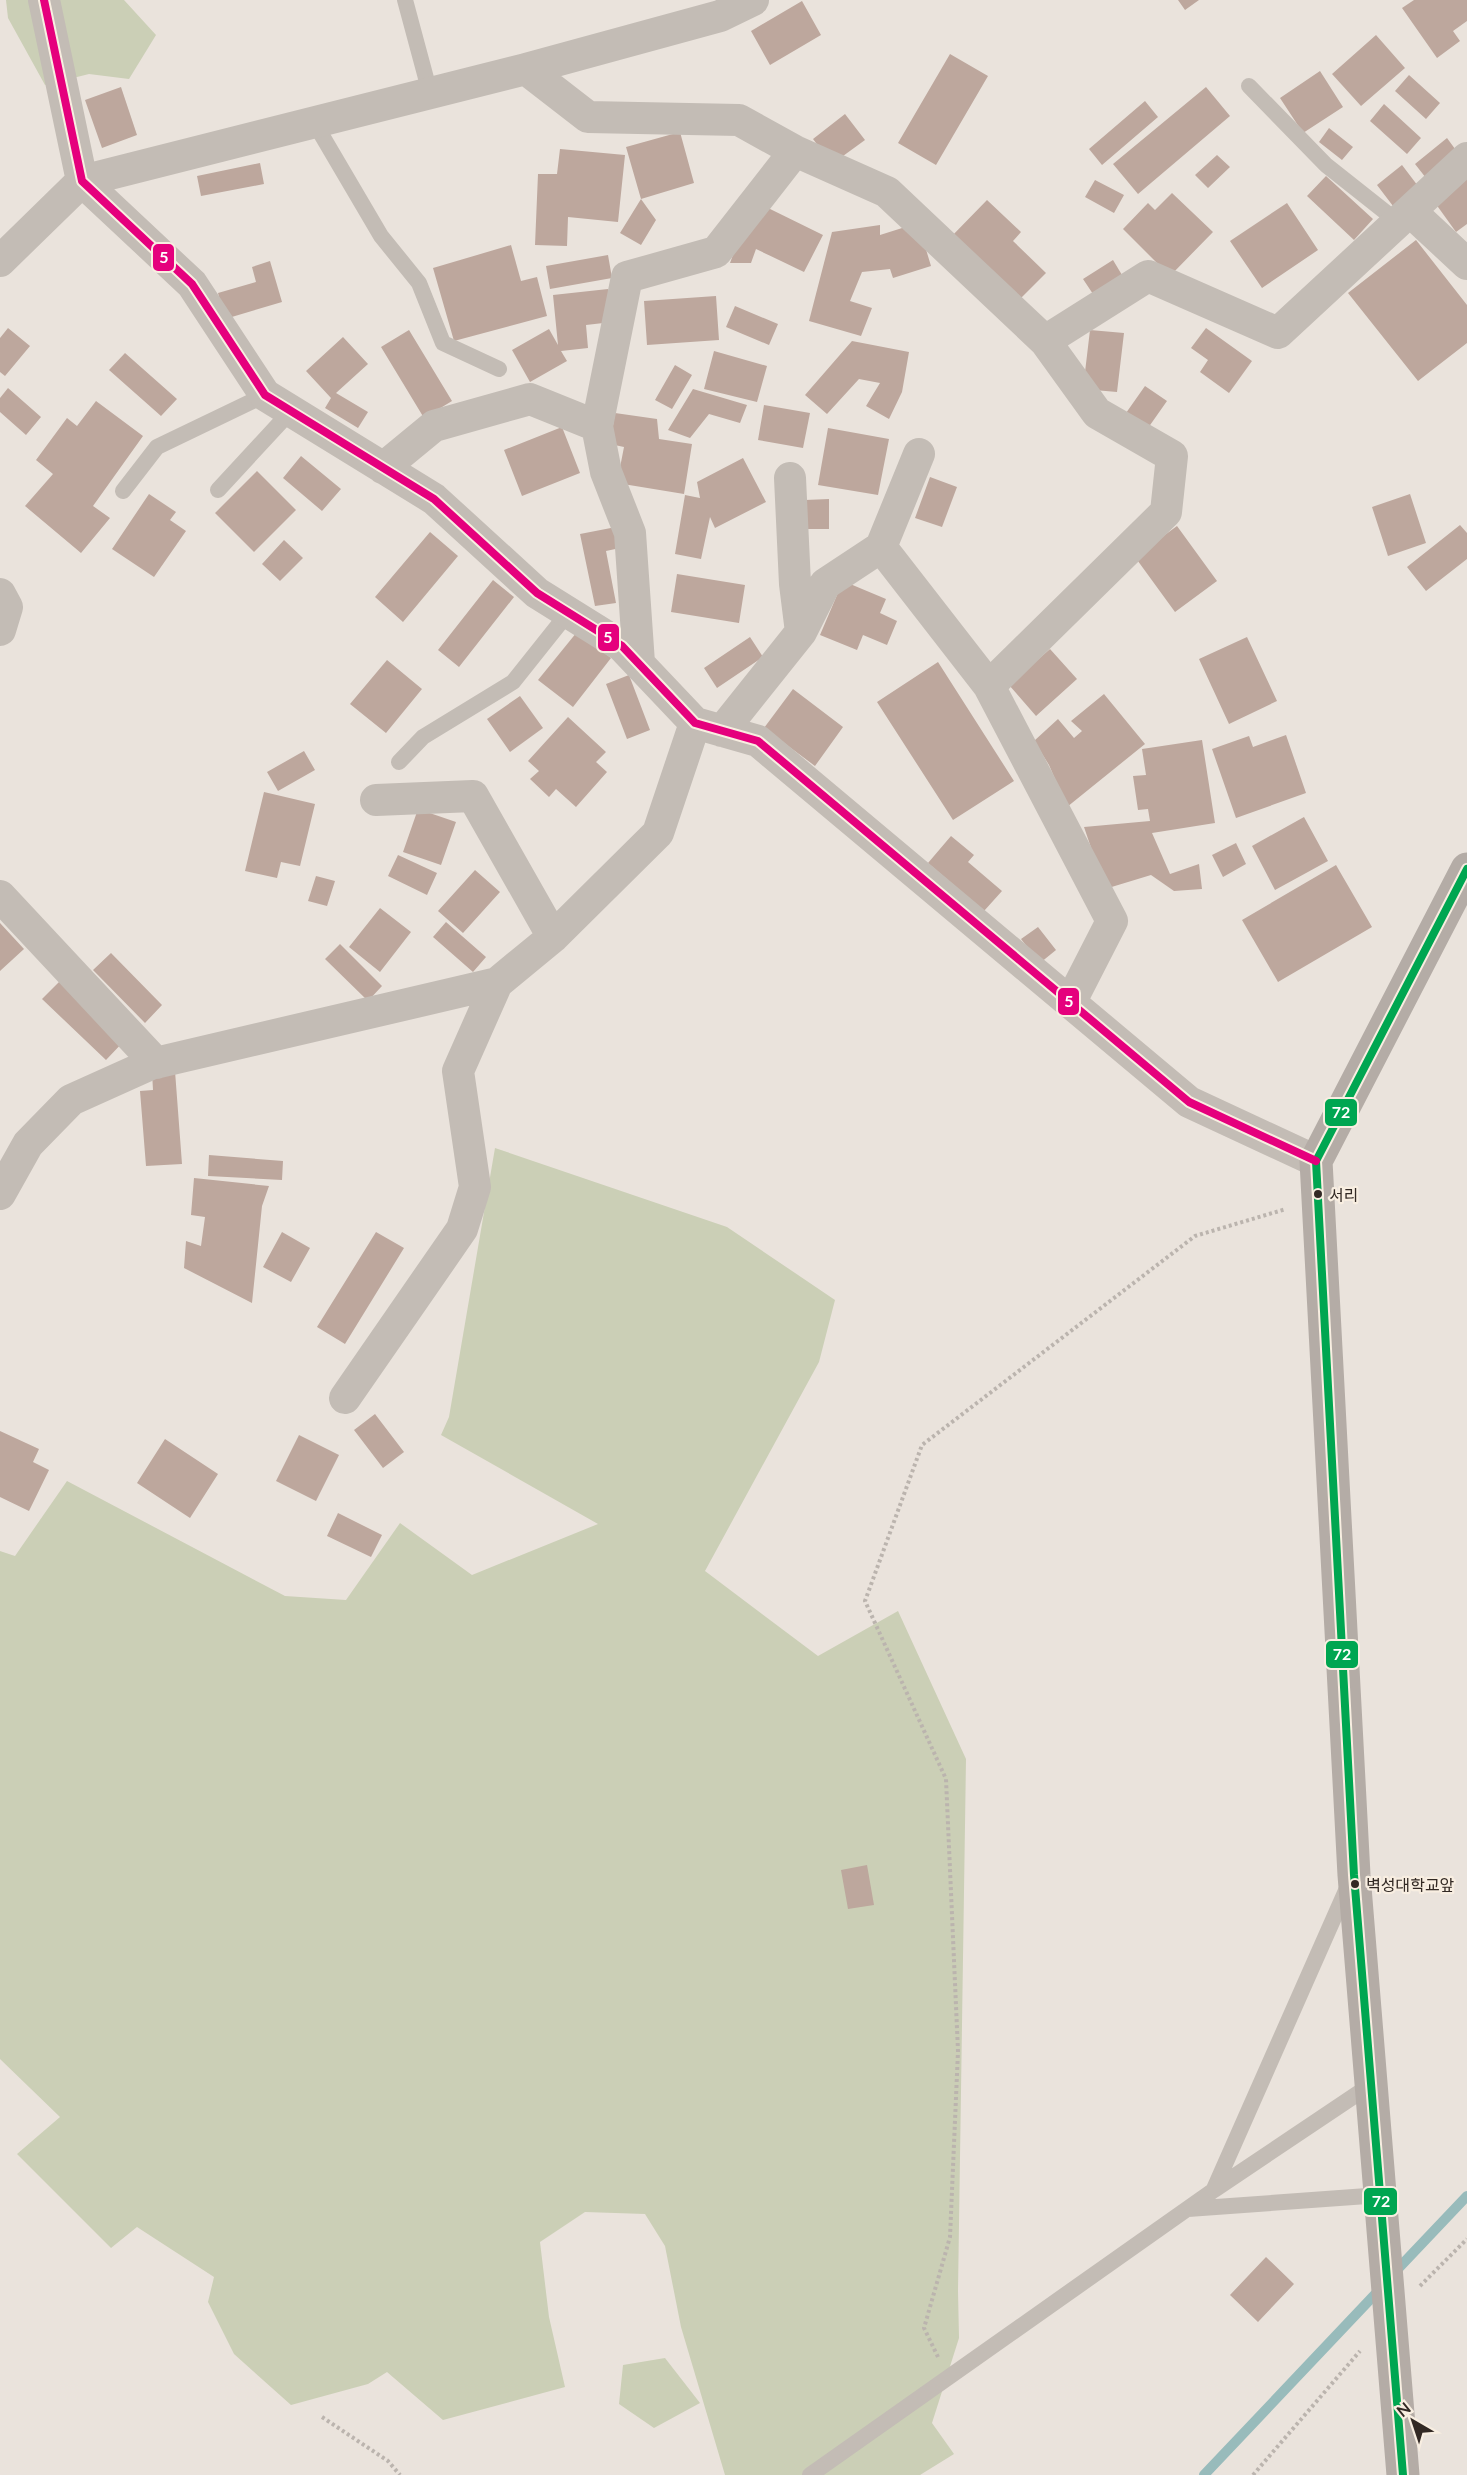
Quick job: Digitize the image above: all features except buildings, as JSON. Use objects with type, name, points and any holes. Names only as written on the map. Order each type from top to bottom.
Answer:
[{"type":"main road","points":[[1403,2475],[1354,1875],[1316,1161],[1467,869]]},
{"type":"street","points":[[45,0],[81,182],[192,284],[278,403],[434,499],[537,593],[622,646],[708,727],[758,741],[1189,1102],[1316,1161]]},
{"type":"street","points":[[0,261],[81,182],[526,69],[720,16],[753,0]]},
{"type":"street","points":[[526,69],[588,117],[739,120],[795,151],[886,192],[1045,341],[1097,413],[1172,456],[1166,512],[990,686]]},
{"type":"street","points":[[639,663],[630,533],[606,472],[597,426],[627,278],[716,252],[795,151]]},
{"type":"street","points":[[1045,341],[1148,276],[1278,333],[1467,158]]},
{"type":"street","points":[[1404,217],[1467,264]]},
{"type":"street","points":[[383,468],[434,426],[530,399],[597,426]]},
{"type":"street","points":[[0,1194],[28,1144],[71,1100],[156,1063],[497,983],[553,937],[658,833],[708,727],[801,632],[825,584],[880,548],[920,454]]},
{"type":"street","points":[[790,478],[795,585],[801,632]]},
{"type":"street","points":[[880,548],[990,686],[1112,921],[1070,1003]]},
{"type":"street","points":[[0,594],[8,607],[0,630]]},
{"type":"street","points":[[376,800],[473,796],[553,937]]},
{"type":"street","points":[[0,896],[156,1063]]},
{"type":"street","points":[[345,1398],[462,1229],[475,1187],[458,1071],[497,983]]},
{"type":"lane","points":[[405,0],[430,93]]},
{"type":"lane","points":[[1249,86],[1326,165],[1404,217]]},
{"type":"lane","points":[[314,122],[381,236],[419,283],[443,343],[499,369]]},
{"type":"lane","points":[[218,490],[278,403]]},
{"type":"lane","points":[[123,491],[157,447],[278,403]]},
{"type":"lane","points":[[399,762],[423,737],[513,682],[568,613]]},
{"type":"lane","points":[[1214,2190],[1354,1875]]},
{"type":"lane","points":[[810,2475],[1214,2190],[1372,2084]]},
{"type":"lane","points":[[1187,2209],[1382,2210]]},
{"type":"path","points":[[948,2377],[924,2328],[950,2237],[958,2062],[946,1779],[865,1601],[922,1445],[1196,1236],[1318,1199]]},
{"type":"path","points":[[322,2417],[388,2461],[400,2475]]},
{"type":"green space","points":[[6,0],[124,0],[156,35],[129,79],[89,74],[45,85],[8,18]]},
{"type":"green space","points":[[495,1148],[727,1227],[835,1300],[819,1362],[705,1571],[818,1656],[898,1611],[966,1759],[959,2338],[932,2423],[954,2454],[920,2475],[725,2475],[681,2327],[665,2246],[645,2214],[585,2212],[540,2242],[549,2317],[565,2387],[443,2420],[387,2372],[368,2384],[291,2405],[234,2354],[208,2302],[214,2277],[137,2227],[111,2248],[17,2154],[60,2117],[0,2059],[0,1551],[15,1556],[67,1481],[285,1596],[346,1600],[400,1523],[472,1575],[598,1524],[441,1435],[449,1417]]},
{"type":"green space","points":[[665,2358],[700,2403],[654,2428],[619,2404],[623,2365]]},
{"type":"waterway","points":[[1393,2274],[1467,2196]]},
{"type":"waterway","points":[[1204,2475],[1381,2288]]},
{"type":"transit line","name":"5","points":[[44,0],[82,181],[192,284],[265,395],[434,499],[537,593],[622,646],[695,723],[758,741],[1189,1102],[1316,1161]]},
{"type":"transit line","name":"72","points":[[1403,2475],[1354,1875],[1316,1161],[1467,869]]},
{"type":"place","name":"서리","points":[[1318,1194]]},
{"type":"place","name":"벽성대학교앞","points":[[1355,1884]]}]
